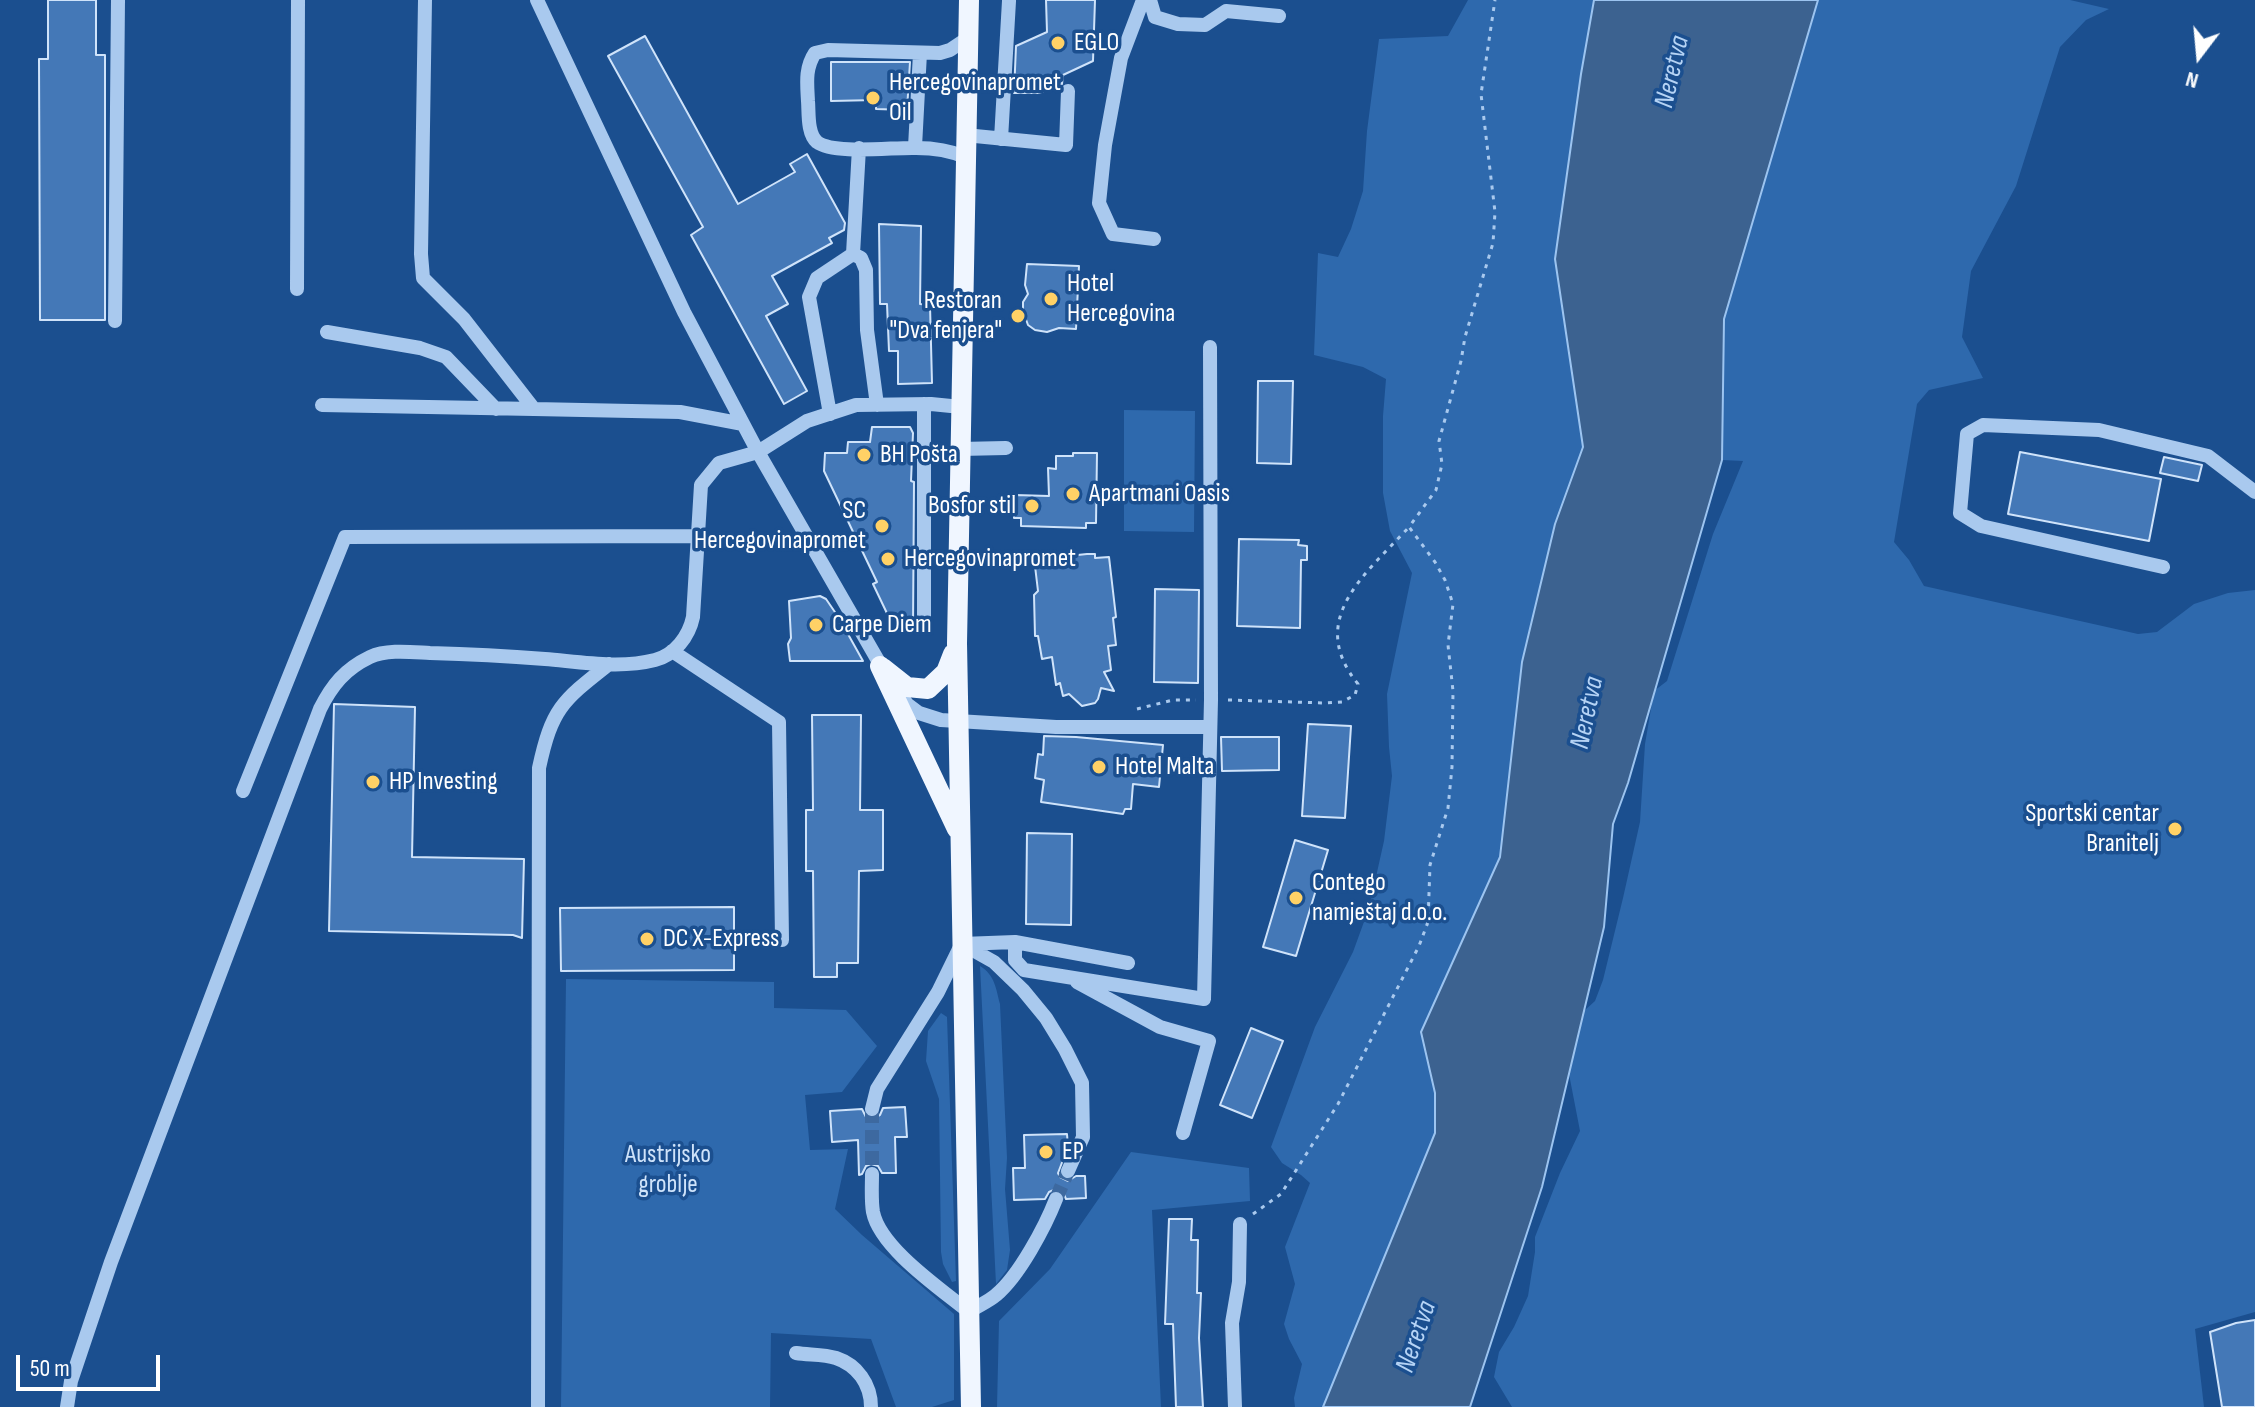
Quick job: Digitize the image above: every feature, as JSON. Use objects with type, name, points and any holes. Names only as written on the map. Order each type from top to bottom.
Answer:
[{"type":"main road","points":[[969,0],[957,643],[971,1407]]},
{"type":"main road","points":[[880,666],[907,687],[928,689],[939,682],[946,672],[957,643]]},
{"type":"main road","points":[[880,666],[960,835]]},
{"type":"street","points":[[115,321],[118,0]]},
{"type":"street","points":[[297,289],[298,0]]},
{"type":"street","points":[[425,0],[423,278],[464,319],[534,409]]},
{"type":"street","points":[[537,0],[677,298],[743,424],[880,666],[907,704],[919,713],[941,720],[1056,727],[1210,727]]},
{"type":"street","points":[[1143,0],[1121,58],[1105,145],[1099,203],[1113,234],[1154,239]]},
{"type":"street","points":[[1150,0],[1155,17],[1178,24],[1205,25],[1226,11],[1279,16]]},
{"type":"street","points":[[1001,139],[1009,1]]},
{"type":"street","points":[[965,157],[915,147],[836,149],[818,143],[811,132],[807,76],[809,62],[815,53],[828,50],[940,53],[968,38]]},
{"type":"street","points":[[915,147],[920,53]]},
{"type":"street","points":[[965,135],[1066,145],[1068,91]]},
{"type":"street","points":[[853,254],[859,148]]},
{"type":"street","points":[[853,254],[861,258],[866,270],[867,330],[877,405]]},
{"type":"street","points":[[830,414],[809,297],[817,278],[853,254]]},
{"type":"street","points":[[327,332],[420,348],[446,357],[496,409]]},
{"type":"street","points":[[1015,942],[1015,960],[1024,970],[1204,999],[1211,700],[1210,347]]},
{"type":"street","points":[[924,404],[924,622]]},
{"type":"street","points":[[322,405],[680,412],[743,424]]},
{"type":"street","points":[[67,1407],[71,1381],[111,1262],[320,709],[331,687],[372,656],[402,652],[609,664],[656,660],[672,651],[687,634],[693,617],[701,485],[719,463],[758,452],[807,421],[856,405],[961,407]]},
{"type":"street","points":[[2163,567],[1981,526],[1960,513],[1967,434],[1983,425],[2099,430],[2208,456],[2255,492]]},
{"type":"street","points":[[960,449],[1006,448]]},
{"type":"street","points":[[243,791],[345,537],[697,536]]},
{"type":"street","points":[[672,651],[779,722],[782,940]]},
{"type":"street","points":[[538,1407],[539,768],[550,725],[561,704],[609,664]]},
{"type":"street","points":[[962,944],[1015,942],[1128,963]]},
{"type":"street","points":[[872,1109],[877,1089],[938,992],[962,944]]},
{"type":"street","points":[[962,944],[994,962],[1023,990],[1046,1018],[1082,1083],[1083,1137],[1068,1171]]},
{"type":"street","points":[[1067,977],[1160,1027],[1209,1041],[1183,1133]]},
{"type":"street","points":[[872,1174],[873,1214],[882,1233],[907,1262],[969,1312],[996,1295],[1015,1274],[1048,1220],[1056,1199]]},
{"type":"street","points":[[1235,1407],[1232,1323],[1239,1282],[1240,1224]]},
{"type":"street","points":[[796,1353],[836,1358],[861,1373],[871,1407]]},
{"type":"path","points":[[1129,711],[1173,700],[1325,703],[1342,702],[1355,695],[1358,684],[1343,660],[1337,640],[1344,603],[1353,588],[1409,527],[1436,490],[1442,464],[1439,441],[1493,243],[1495,212],[1481,94],[1495,0]]},
{"type":"path","points":[[1240,1224],[1281,1194],[1338,1104],[1419,946],[1428,922],[1430,865],[1448,808],[1452,767],[1453,691],[1448,645],[1453,604],[1435,562],[1409,527]]},
{"type":"green space","points":[[1468,0],[1594,0],[1555,259],[1583,447],[1555,524],[1522,662],[1500,857],[1421,1032],[1435,1093],[1435,1133],[1323,1407],[1295,1407],[1294,1398],[1302,1364],[1284,1324],[1295,1284],[1285,1247],[1310,1183],[1282,1163],[1271,1147],[1315,1027],[1353,952],[1369,908],[1384,841],[1392,776],[1387,694],[1412,573],[1390,531],[1383,493],[1386,379],[1363,367],[1314,355],[1318,253],[1338,257],[1363,191],[1379,39],[1448,36]]},
{"type":"green space","points":[[1818,0],[2070,0],[2109,9],[2086,20],[2060,47],[2016,186],[1971,271],[1962,337],[1983,378],[1929,390],[1917,404],[1894,542],[1924,586],[2138,634],[2157,632],[2194,604],[2228,593],[2255,590],[2255,1312],[2195,1329],[2204,1407],[1512,1407],[1494,1377],[1499,1352],[1528,1296],[1535,1237],[1580,1131],[1569,1074],[1584,1011],[1595,1001],[1603,980],[1640,822],[1645,744],[1654,691],[1667,681],[1713,534],[1743,461],[1722,460],[1724,319]]},
{"type":"green space","points":[[1124,410],[1195,411],[1194,532],[1124,531]]},
{"type":"green space","points":[[980,966],[992,978],[1000,1004],[1007,1158],[1005,1189],[1010,1250],[1007,1270],[996,1284]]},
{"type":"green space","name":"Austrijsko groblje","points":[[566,979],[774,982],[774,1008],[846,1010],[877,1046],[842,1092],[805,1095],[810,1150],[848,1149],[835,1209],[954,1314],[954,1400],[932,1407],[896,1407],[871,1339],[771,1333],[770,1407],[561,1407]]},
{"type":"green space","points":[[941,1013],[947,1017],[956,1281],[952,1282],[941,1252],[939,1099],[926,1061],[928,1031]]},
{"type":"green space","points":[[1131,1152],[1249,1168],[1250,1201],[1152,1210],[1161,1407],[997,1407],[999,1321],[1050,1269]]},
{"type":"water","name":"Neretva","points":[[1594,0],[1818,0],[1724,319],[1722,460],[1628,783],[1613,824],[1604,927],[1542,1187],[1470,1407],[1323,1407],[1435,1133],[1435,1093],[1421,1032],[1500,857],[1522,662],[1555,524],[1583,447],[1555,259]]},
{"type":"building","points":[[48,0],[96,0],[96,55],[105,55],[105,320],[40,320],[39,59],[48,59]]},
{"type":"building","name":"EGLO","points":[[1046,0],[1095,0],[1093,61],[1063,75],[1062,84],[1039,93],[1014,93],[1016,46],[1047,32]]},
{"type":"building","points":[[645,36],[738,204],[795,172],[790,164],[807,154],[845,223],[844,230],[829,238],[832,243],[772,276],[788,304],[766,316],[807,391],[784,404],[691,235],[703,227],[608,56]]},
{"type":"building","points":[[831,62],[910,62],[907,110],[876,109],[876,100],[831,101]]},
{"type":"building","points":[[879,224],[921,226],[920,304],[930,305],[932,383],[898,384],[898,351],[889,351],[887,304],[880,304]]},
{"type":"building","name":"Hotel Hercegovina","points":[[1027,264],[1079,266],[1076,329],[1059,328],[1047,332],[1028,325],[1023,311],[1023,302],[1028,294],[1025,285]]},
{"type":"building","points":[[1258,381],[1293,381],[1291,464],[1257,463]]},
{"type":"building","name":"SC Hercegovinapromet","points":[[872,427],[910,427],[913,433],[913,629],[894,628],[873,584],[877,582],[824,471],[825,453],[847,453],[848,442],[870,442]]},
{"type":"building","points":[[2020,452],[2161,479],[2149,541],[2008,514]]},
{"type":"building","points":[[1073,453],[1097,453],[1096,523],[1086,523],[1086,528],[1021,526],[1021,518],[1014,518],[1015,495],[1049,496],[1048,468],[1056,469],[1056,456],[1073,456]]},
{"type":"building","points":[[2164,457],[2202,465],[2198,481],[2160,473]]},
{"type":"building","points":[[1239,539],[1299,540],[1298,545],[1307,546],[1307,560],[1301,560],[1300,628],[1237,626]]},
{"type":"building","points":[[1095,554],[1095,558],[1109,557],[1116,645],[1108,646],[1111,670],[1104,672],[1114,691],[1101,688],[1095,703],[1082,706],[1069,694],[1063,696],[1060,683],[1056,685],[1052,657],[1042,659],[1038,636],[1035,636],[1034,595],[1038,591],[1035,566],[1049,565],[1049,558]]},
{"type":"building","points":[[1155,589],[1199,590],[1198,683],[1154,682]]},
{"type":"building","name":"Carpe Diem","points":[[820,596],[826,599],[839,618],[863,661],[790,661],[789,601]]},
{"type":"building","name":"HP Investing","points":[[334,704],[415,707],[412,857],[524,859],[522,938],[513,935],[329,931]]},
{"type":"building","points":[[812,715],[861,715],[860,810],[883,810],[883,870],[859,871],[858,963],[837,963],[837,977],[814,977],[813,871],[806,871],[806,810],[813,810]]},
{"type":"building","points":[[1308,724],[1351,726],[1345,818],[1302,816]]},
{"type":"building","name":"Hotel Malta","points":[[1044,736],[1163,745],[1159,787],[1133,784],[1131,809],[1125,809],[1123,814],[1041,802],[1044,780],[1035,778],[1038,754],[1043,755]]},
{"type":"building","points":[[1221,737],[1279,737],[1279,770],[1222,771]]},
{"type":"building","points":[[1027,833],[1072,834],[1071,925],[1026,924]]},
{"type":"building","name":"Contego namještaj d.o.o.","points":[[1295,840],[1328,850],[1296,956],[1263,947]]},
{"type":"building","name":"DC X-Express","points":[[734,907],[734,970],[561,971],[560,908]]},
{"type":"building","points":[[1251,1028],[1283,1041],[1252,1118],[1220,1105]]},
{"type":"building","points":[[905,1107],[907,1137],[895,1137],[896,1173],[882,1173],[878,1166],[871,1164],[859,1175],[858,1140],[832,1142],[830,1111],[862,1109],[866,1117],[874,1119],[883,1108]]},
{"type":"building","name":"EP","points":[[1067,1134],[1068,1147],[1058,1173],[1068,1181],[1076,1176],[1085,1176],[1086,1198],[1066,1199],[1063,1192],[1056,1189],[1049,1192],[1045,1199],[1014,1200],[1013,1168],[1025,1168],[1024,1135]]},
{"type":"building","points":[[1169,1219],[1192,1219],[1191,1240],[1198,1240],[1197,1293],[1201,1293],[1199,1338],[1203,1407],[1176,1407],[1173,1324],[1165,1324]]},
{"type":"building","points":[[2255,1320],[2255,1407],[2222,1407],[2210,1332]]},
{"type":"tunnel","points":[[872,1109],[872,1174]]},
{"type":"tunnel","points":[[1056,1199],[1068,1171]]},
{"type":"place","name":"EGLO","points":[[1058,43]]},
{"type":"place","name":"Hercegovinapromet Oil","points":[[873,98]]},
{"type":"place","name":"Hotel Hercegovina","points":[[1051,299]]},
{"type":"place","name":"Restoran \"Dva fenjera\"","points":[[1018,316]]},
{"type":"place","name":"BH Pošta","points":[[864,455]]},
{"type":"place","name":"Apartmani Oasis","points":[[1073,494]]},
{"type":"place","name":"Bosfor stil","points":[[1032,506]]},
{"type":"place","name":"SC Hercegovinapromet","points":[[882,526]]},
{"type":"place","name":"Hercegovinapromet","points":[[888,559]]},
{"type":"place","name":"Carpe Diem","points":[[816,625]]},
{"type":"place","name":"Hotel Malta","points":[[1099,767]]},
{"type":"place","name":"HP Investing","points":[[373,782]]},
{"type":"place","name":"Sportski centar Branitelj","points":[[2175,829]]},
{"type":"place","name":"Contego namještaj d.o.o.","points":[[1296,898]]},
{"type":"place","name":"DC X-Express","points":[[647,939]]},
{"type":"place","name":"EP","points":[[1046,1152]]}]
